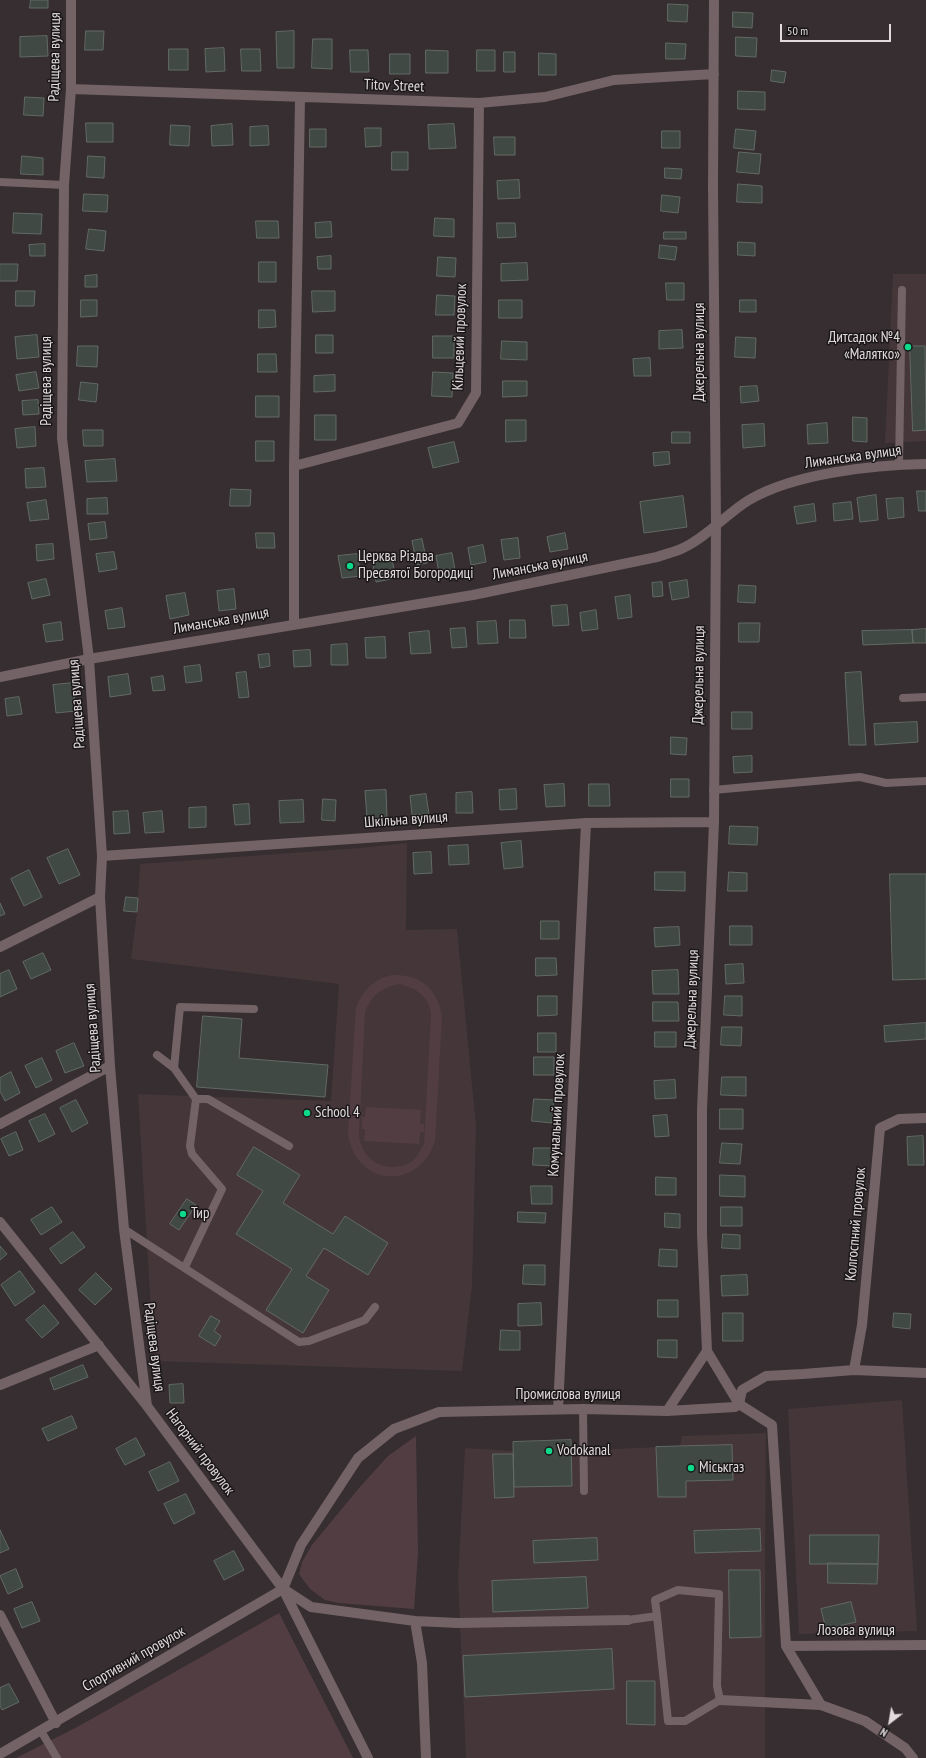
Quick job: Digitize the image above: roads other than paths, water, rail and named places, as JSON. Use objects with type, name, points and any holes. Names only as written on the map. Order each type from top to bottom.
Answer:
[{"type":"street","name":"Радіщева вулиця","points":[[71,0],[71,89],[64,185],[62,438],[90,659],[102,856],[100,896],[110,1066],[124,1230],[147,1406]]},
{"type":"street","name":"Джерельна вулиця","points":[[707,1351],[702,1234],[702,1110],[714,822],[713,790],[716,523],[714,0]]},
{"type":"street","name":"Titov Street","points":[[71,89],[479,103],[546,97],[614,80],[714,74]]},
{"type":"street","points":[[294,624],[294,466],[300,98]]},
{"type":"street","name":"Кільцевий провулок","points":[[294,466],[458,423],[476,393],[479,103]]},
{"type":"street","name":"Лиманська вулиця","points":[[0,677],[90,659],[473,595],[657,557],[683,548],[699,538],[716,523],[750,499],[796,481],[829,474],[899,465],[926,464]]},
{"type":"street","name":"Шкільна вулиця","points":[[102,856],[586,823],[714,822]]},
{"type":"street","name":"Комунальний провулок","points":[[558,1409],[586,823]]},
{"type":"street","points":[[0,947],[100,896]]},
{"type":"street","points":[[0,1124],[110,1066]]},
{"type":"street","name":"Колгоспний провулок","points":[[854,1370],[862,1325],[880,1128],[899,1119],[926,1118]]},
{"type":"street","name":"Нагорний провулок","points":[[0,1222],[147,1406],[283,1589]]},
{"type":"street","points":[[0,1385],[98,1345]]},
{"type":"street","points":[[667,1411],[707,1351],[739,1404],[772,1425],[786,1646],[821,1705]]},
{"type":"street","points":[[739,1404],[742,1390],[766,1376],[854,1370],[926,1373]]},
{"type":"street","name":"Промислова вулиця","points":[[283,1589],[301,1545],[358,1458],[394,1429],[439,1412],[583,1408],[667,1411],[734,1407],[739,1404]]},
{"type":"street","points":[[283,1589],[310,1607],[415,1621],[458,1622],[628,1620]]},
{"type":"street","points":[[283,1589],[368,1758]]},
{"type":"street","name":"Спортивний провулок","points":[[0,1754],[56,1723],[283,1589]]},
{"type":"street","points":[[0,1615],[56,1723]]},
{"type":"street","points":[[415,1621],[422,1663],[426,1758]]},
{"type":"street","name":"Лозова вулиця","points":[[786,1646],[926,1645]]},
{"type":"street","points":[[720,1700],[821,1705],[865,1721],[905,1748],[913,1758]]},
{"type":"lane","points":[[0,182],[64,185]]},
{"type":"lane","points":[[899,465],[902,290]]},
{"type":"lane","points":[[903,698],[926,697]]},
{"type":"lane","points":[[713,790],[860,777],[886,783],[926,781]]},
{"type":"lane","points":[[174,1068],[180,1007],[254,1009]]},
{"type":"lane","points":[[157,1055],[174,1068],[196,1099],[190,1146],[192,1154],[222,1189],[185,1267]]},
{"type":"lane","points":[[196,1099],[208,1099],[289,1146]]},
{"type":"lane","points":[[124,1230],[185,1267],[298,1342],[309,1341],[365,1320],[375,1307]]},
{"type":"lane","points":[[583,1408],[584,1491]]},
{"type":"lane","points":[[678,1590],[719,1594],[717,1686],[720,1700],[685,1721],[668,1721],[658,1616],[655,1600],[678,1590]]},
{"type":"lane","points":[[628,1620],[658,1616]]},
{"type":"lane","points":[[41,1731],[57,1758]]},
{"type":"place","name":"Дитсадок №4 «Малятко»","points":[[908,347]]},
{"type":"place","name":"Церква Різдва Пресвятої Богородиці","points":[[350,566]]},
{"type":"place","name":"School 4","points":[[307,1113]]},
{"type":"place","name":"Тир","points":[[183,1214]]},
{"type":"place","name":"Vodokanal","points":[[549,1451]]},
{"type":"place","name":"Міськгаз","points":[[691,1468]]}]
